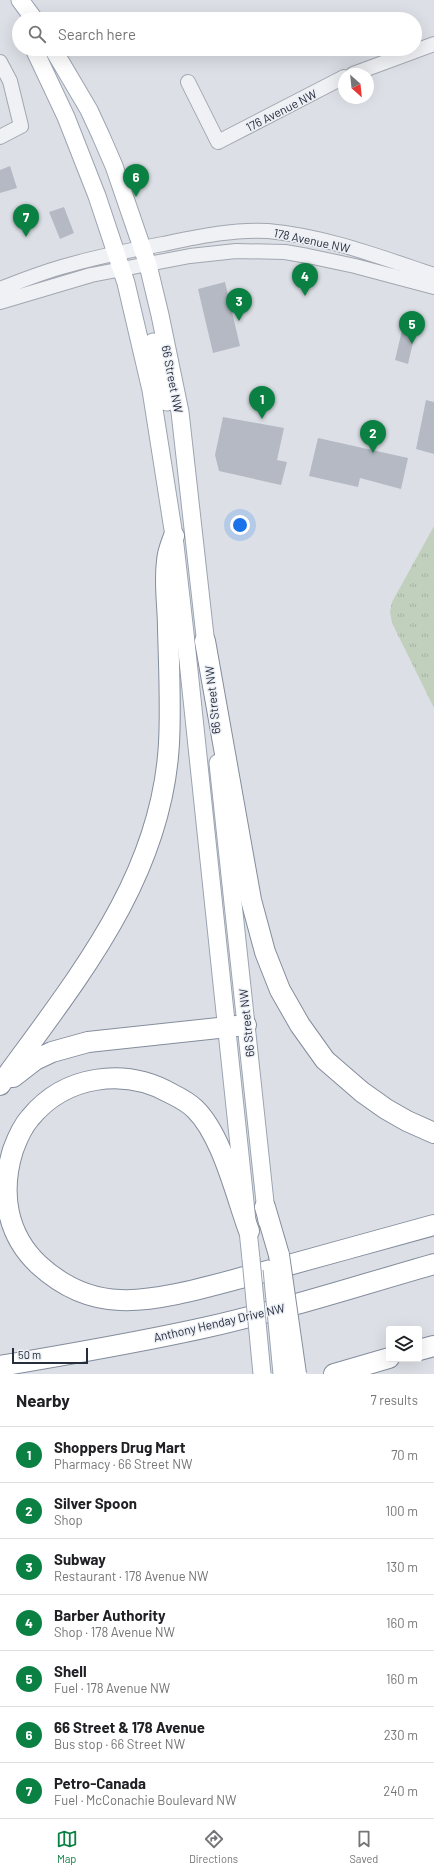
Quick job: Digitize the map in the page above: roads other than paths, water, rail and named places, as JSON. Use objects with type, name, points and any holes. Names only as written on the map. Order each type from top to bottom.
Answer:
[{"type":"highway","points":[[0,1085],[62,1000],[114,922],[145,857],[155,826],[164,790],[169,745],[170,708],[166,562],[174,536]]},
{"type":"highway","points":[[205,641],[251,900],[265,952],[280,990],[300,1025],[325,1060],[362,1092],[386,1109],[407,1121],[434,1133]]},
{"type":"highway","points":[[0,1090],[22,1069],[36,1060],[52,1052],[69,1047],[109,1040],[236,1027]]},
{"type":"highway","points":[[248,1231],[219,1145],[195,1109],[159,1086],[140,1080],[123,1077],[93,1080],[61,1092],[30,1118],[15,1144],[7,1175],[5,1197],[15,1231],[25,1251],[48,1273],[72,1289],[78,1292],[118,1300],[133,1300],[172,1294],[215,1285],[434,1225]]},
{"type":"highway","points":[[265,1207],[296,1374]]},
{"type":"highway","name":"Anthony Henday Drive NW","points":[[0,1366],[108,1348],[213,1326],[373,1283],[434,1264]]},
{"type":"highway","points":[[422,1349],[434,1346]]},
{"type":"highway","points":[[334,1374],[386,1359]]},
{"type":"main road","points":[[10,0],[16,12]]},
{"type":"main road","points":[[20,0],[29,12]]},
{"type":"main road","name":"66 Street NW","points":[[38,56],[52,85],[82,156],[130,250],[135,268],[146,365],[174,536],[236,1027],[265,1207]]},
{"type":"main road","name":"66 Street NW","points":[[57,56],[89,110],[114,166],[130,250],[135,268],[176,388],[185,454],[205,641],[236,1027],[248,1231],[262,1374]]},
{"type":"main road","points":[[275,1256],[282,1374]]},
{"type":"street","points":[[422,48],[434,44]]},
{"type":"street","points":[[369,68],[402,56]]},
{"type":"street","points":[[0,137],[21,126],[10,81],[1,67]]},
{"type":"street","name":"176 Avenue NW","points":[[188,82],[218,142],[338,80]]},
{"type":"street","name":"178 Avenue NW","points":[[0,288],[67,265],[130,250],[213,234],[266,231],[294,234],[332,243],[434,275]]},
{"type":"street","name":"178 Avenue NW","points":[[0,302],[91,275],[212,253],[236,251],[285,252],[355,266],[434,287]]},
{"type":"place","name":"66 Street & 178 Avenue","points":[[136,197]]},
{"type":"place","name":"Petro-Canada","points":[[26,237]]},
{"type":"place","name":"Barber Authority","points":[[305,296]]},
{"type":"place","name":"Subway","points":[[239,321]]},
{"type":"place","name":"Shell","points":[[412,344]]},
{"type":"place","name":"Shoppers Drug Mart","points":[[262,419]]},
{"type":"place","name":"Silver Spoon","points":[[373,453]]}]
